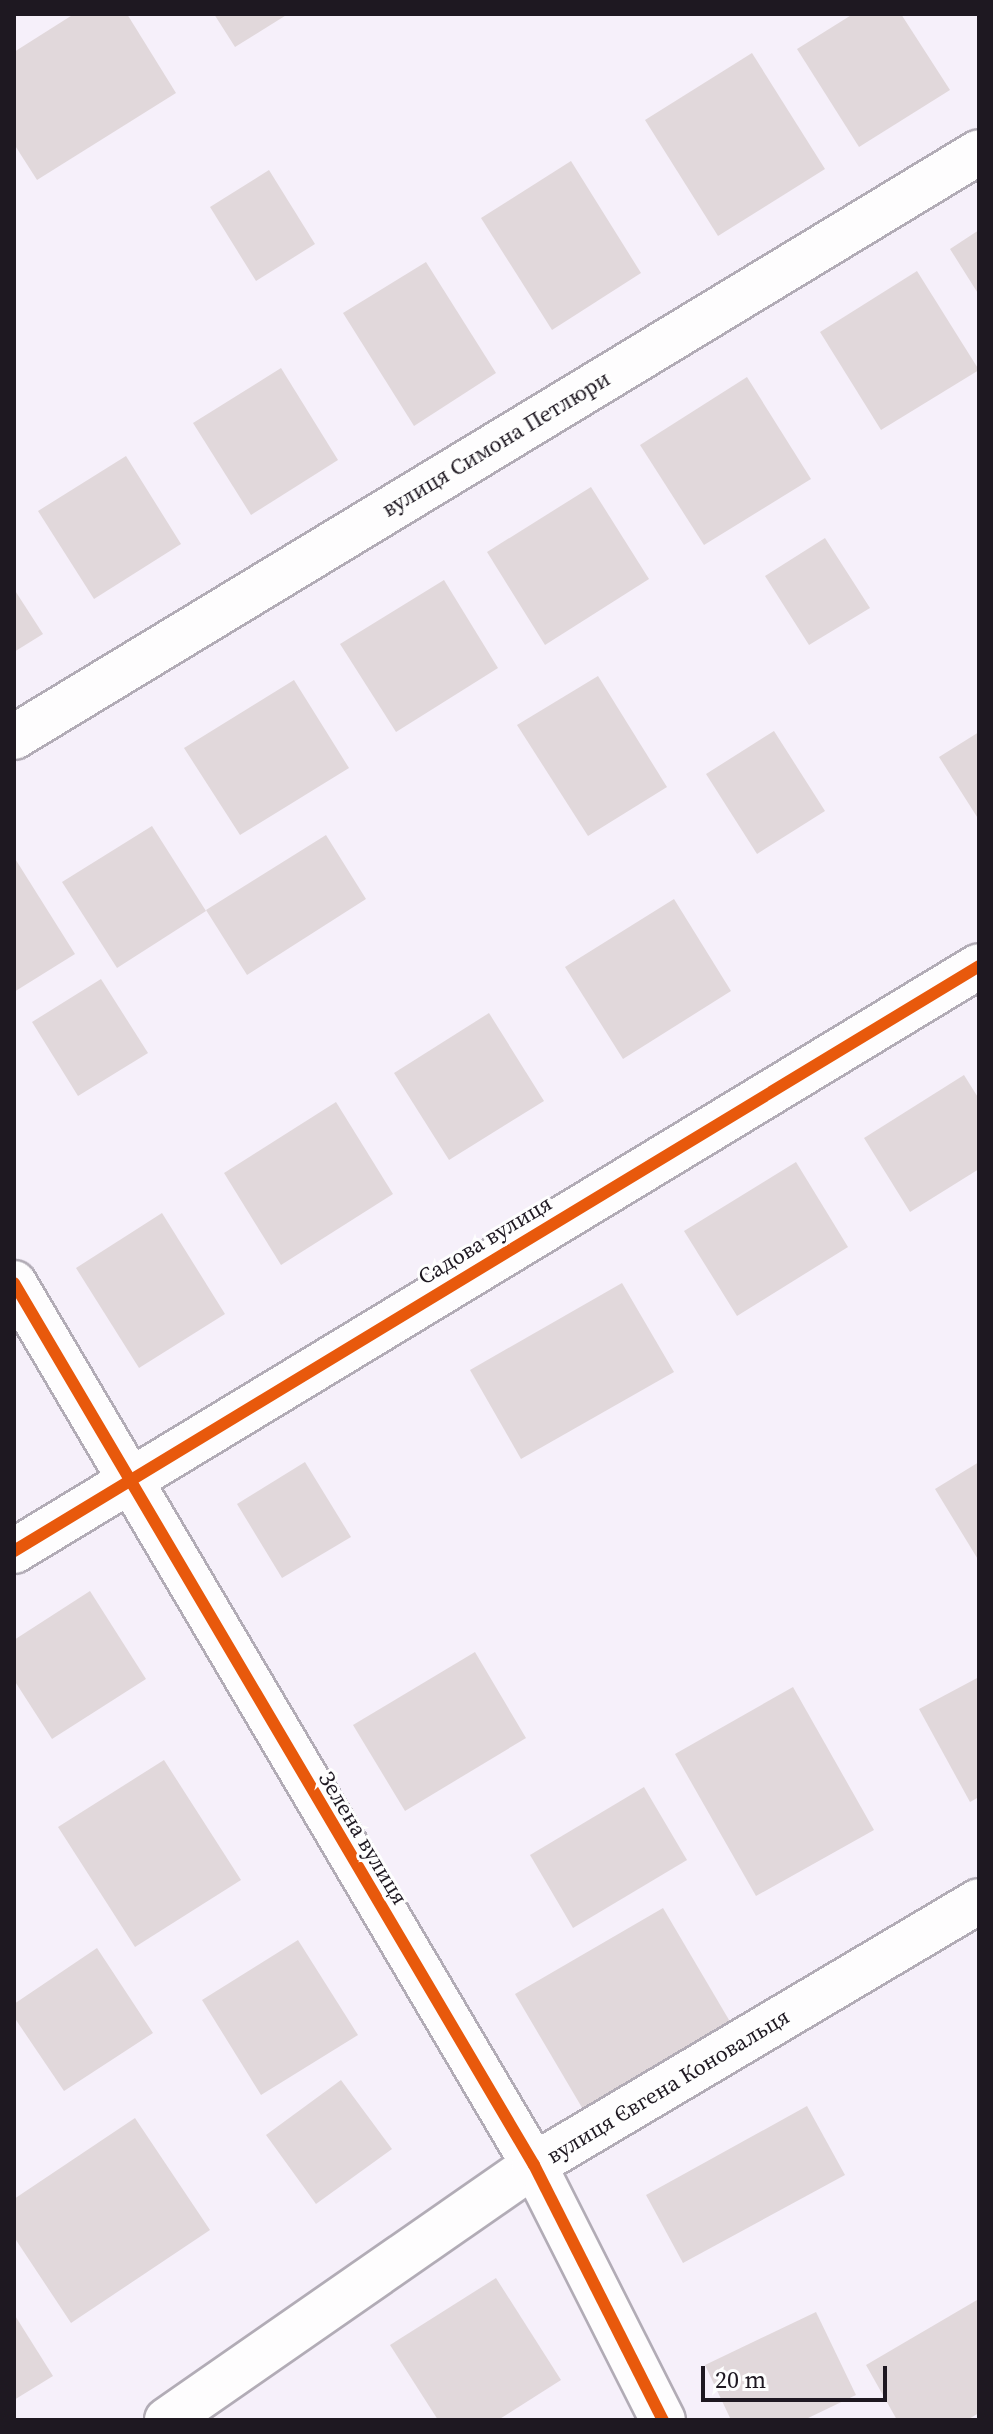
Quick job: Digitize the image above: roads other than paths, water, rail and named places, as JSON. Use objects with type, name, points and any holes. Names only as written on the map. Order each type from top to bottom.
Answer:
[{"type":"street","name":"вулиця Симона Петлюри","points":[[14,737],[979,152]]},
{"type":"street","name":"Садова вулиця","points":[[14,1551],[979,966]]},
{"type":"street","name":"Зелена вулиця","points":[[14,1283],[127,1480],[534,2165],[663,2420]]},
{"type":"street","name":"вулиця Євгена Коновальця","points":[[167,2420],[534,2165],[979,1901]]}]
